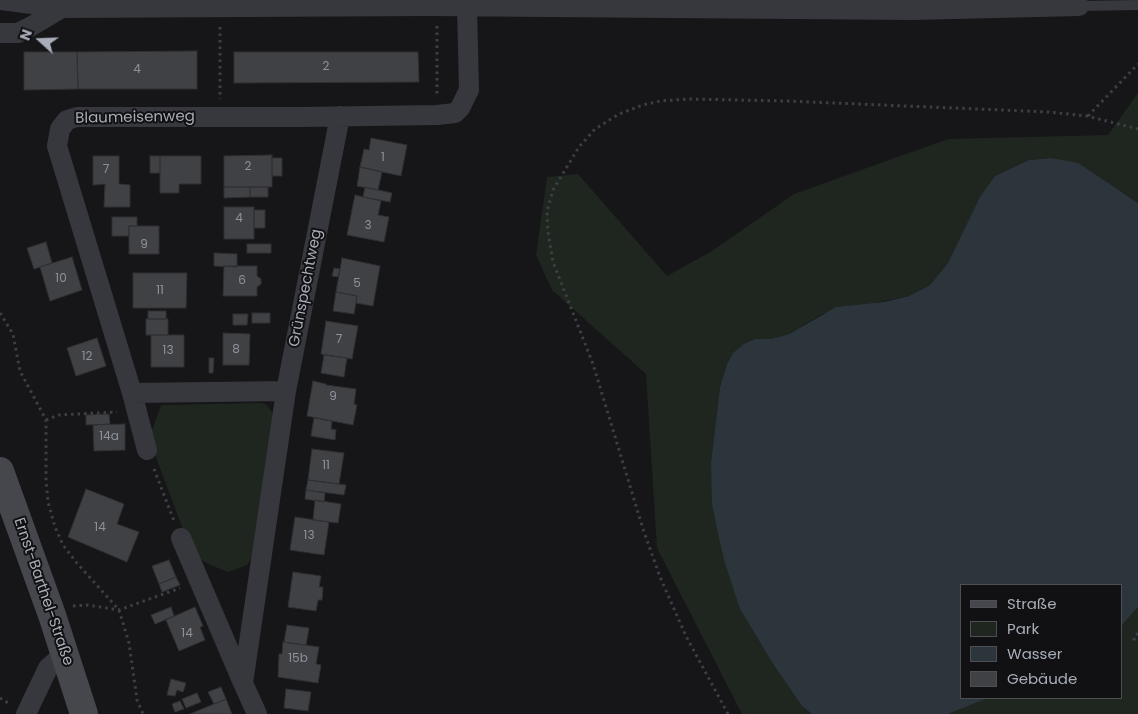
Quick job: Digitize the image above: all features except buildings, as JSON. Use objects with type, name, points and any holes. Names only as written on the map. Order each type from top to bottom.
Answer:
[{"type":"street","points":[[0,0],[26,1],[62,8],[432,4],[467,6],[1079,6]]},
{"type":"street","points":[[340,116],[437,115],[455,113],[460,108],[469,90],[467,6]]},
{"type":"street","points":[[0,33],[18,33],[62,8]]},
{"type":"street","name":"Blaumeisenweg","points":[[147,450],[135,402],[57,146],[60,129],[67,120],[77,117],[340,116]]},
{"type":"street","name":"Grünspechtweg","points":[[243,683],[286,391],[340,116]]},
{"type":"street","points":[[135,402],[286,391]]},
{"type":"street","name":"Ernst-Barthel-Straße","points":[[0,471],[84,714]]},
{"type":"street","points":[[181,538],[257,714]]},
{"type":"street","points":[[26,714],[48,668],[64,654]]},
{"type":"lane","points":[[1079,6],[1138,5]]},
{"type":"path","points":[[432,4],[437,115]]},
{"type":"path","points":[[220,7],[221,117]]},
{"type":"path","points":[[1087,116],[1138,64]]},
{"type":"path","points":[[728,714],[686,636],[660,577],[643,528],[593,364],[554,262],[548,232],[547,211],[552,190],[579,147],[596,129],[619,114],[643,105],[689,99],[1050,112],[1087,116],[1138,129]]},
{"type":"path","points":[[0,314],[13,334],[20,371],[46,420],[46,480],[48,502],[55,527],[64,545],[76,562],[119,610],[129,643],[137,700],[143,714]]},
{"type":"path","points":[[46,420],[135,402]]},
{"type":"path","points":[[147,450],[181,538]]},
{"type":"path","points":[[73,606],[88,605],[119,610],[200,581]]},
{"type":"path","points":[[1138,633],[1134,639],[1138,642]]},
{"type":"green space","points":[[1138,93],[1138,203],[1124,193],[1051,158],[1029,160],[995,176],[948,263],[930,285],[909,296],[822,314],[789,334],[771,339],[755,339],[733,353],[727,364],[720,387],[711,462],[740,609],[773,664],[802,706],[812,714],[742,714],[657,548],[646,374],[552,290],[536,255],[547,177],[578,174],[667,276],[712,251],[794,194],[948,139],[1108,135]]},
{"type":"green space","points":[[261,403],[267,405],[273,414],[252,558],[247,565],[228,572],[206,563],[192,553],[149,439],[161,405]]},
{"type":"green space","points":[[1138,607],[1138,714],[948,714],[986,699],[1123,699],[1123,624]]},
{"type":"water","points":[[1051,158],[1078,163],[1138,203],[1138,607],[1123,624],[1123,584],[960,584],[960,699],[986,699],[948,714],[812,714],[802,706],[773,664],[740,609],[725,563],[712,504],[711,462],[720,387],[727,364],[733,353],[744,344],[755,339],[771,339],[789,334],[836,307],[884,302],[909,296],[930,285],[948,263],[980,197],[995,176],[1029,160]]}]
